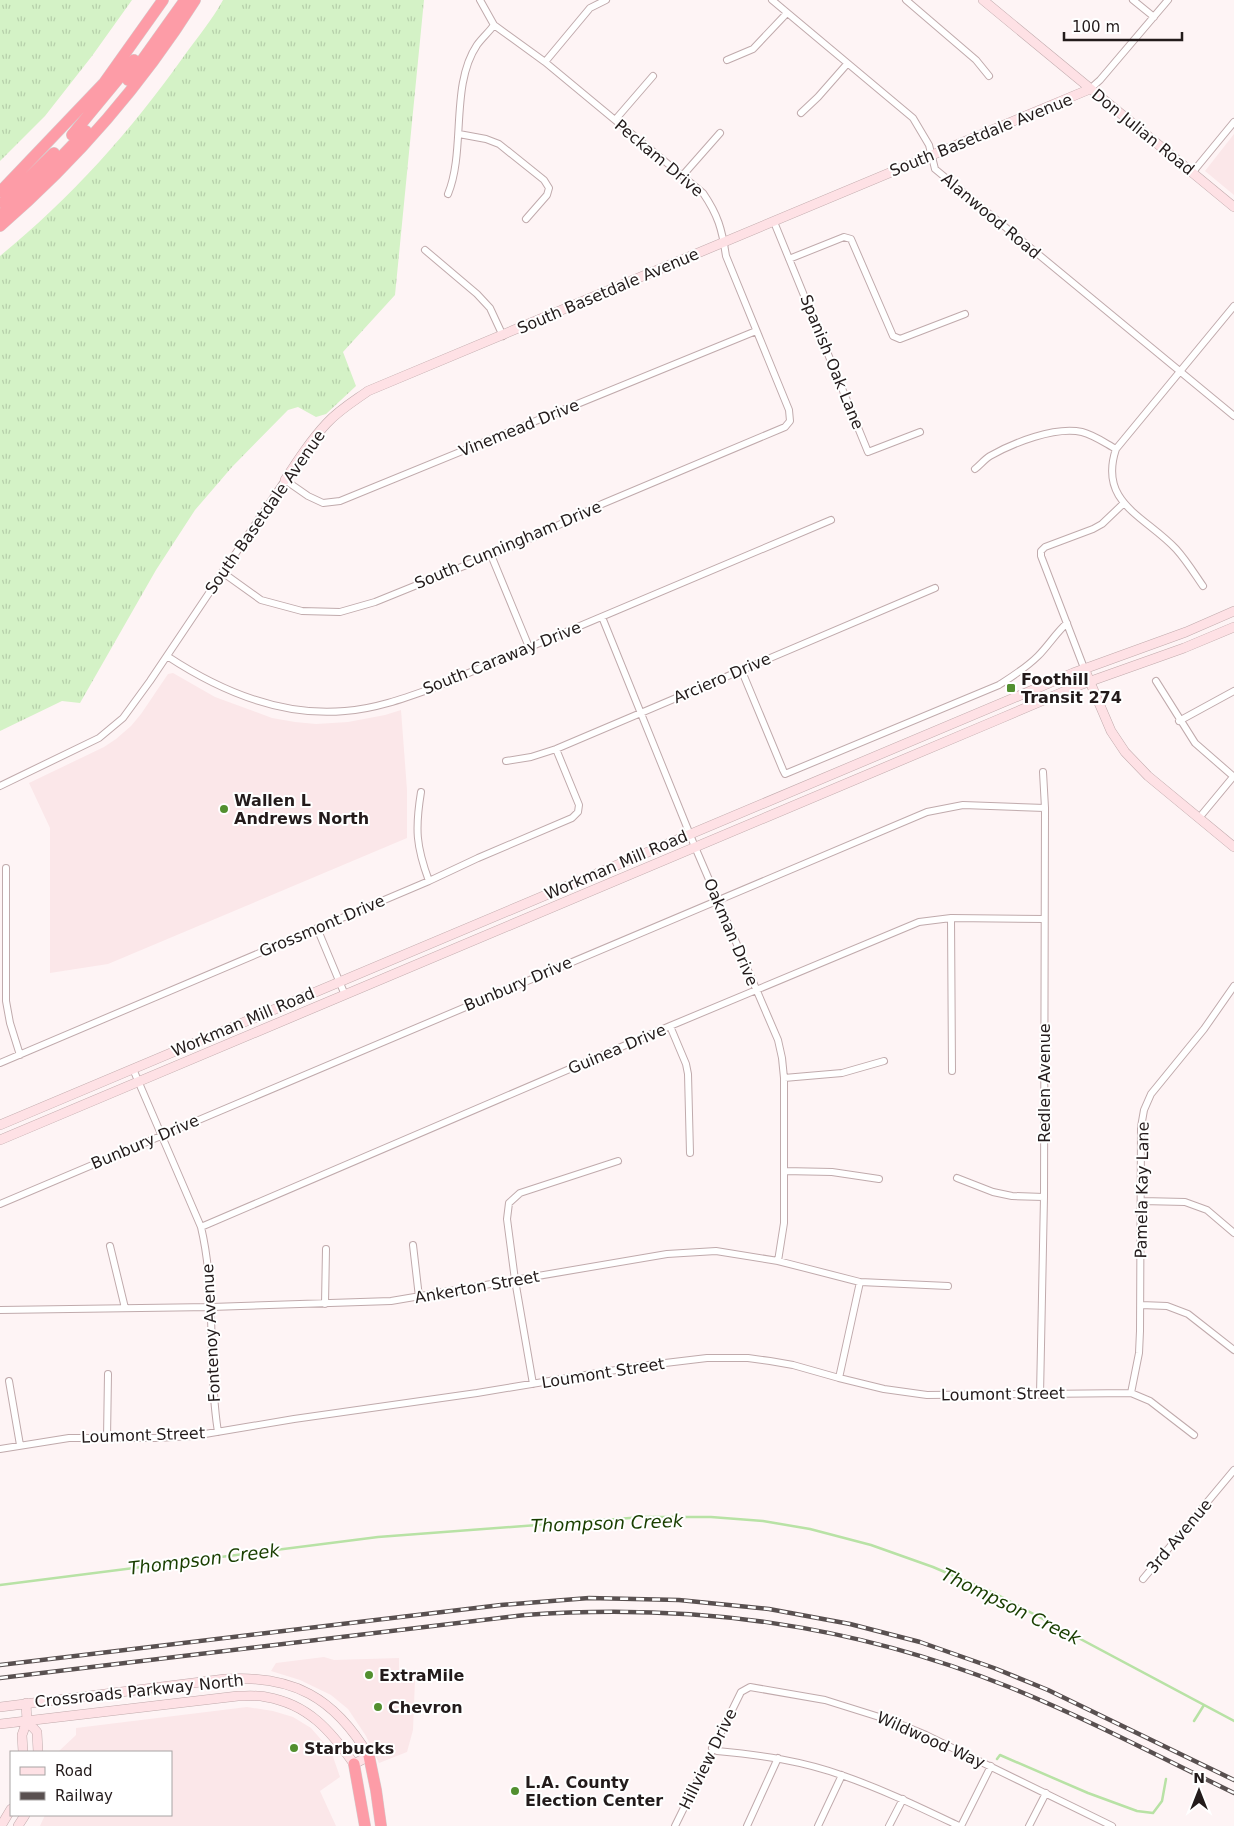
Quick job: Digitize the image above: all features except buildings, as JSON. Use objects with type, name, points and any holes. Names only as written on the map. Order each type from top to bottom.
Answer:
[{"type":"highway","points":[[0,192],[104,83],[163,0]]},
{"type":"highway","points":[[0,205],[71,136],[135,60],[177,0]]},
{"type":"highway","points":[[0,216],[37,182],[93,123],[127,82],[185,0]]},
{"type":"highway","points":[[0,226],[56,173],[104,121],[148,68],[195,0]]},
{"type":"highway","points":[[369,1756],[381,1826]]},
{"type":"highway","points":[[354,1764],[366,1826]]},
{"type":"main road","name":"Don Julian Road","points":[[983,0],[1234,207]]},
{"type":"main road","name":"South Basetdale Avenue","points":[[285,480],[311,442],[328,422],[345,406],[368,391],[1090,89]]},
{"type":"main road","name":"Workman Mill Road","points":[[0,1125],[1084,668],[1186,632],[1234,611]]},
{"type":"main road","name":"Workman Mill Road","points":[[0,1140],[695,846],[1089,682],[1184,648],[1234,627]]},
{"type":"main road","points":[[1084,668],[1111,731],[1125,752],[1148,776],[1234,847]]},
{"type":"main road","name":"Crossroads Parkway North","points":[[0,1707],[249,1678],[287,1684],[325,1704],[346,1722],[369,1756]]},
{"type":"main road","points":[[163,1687],[166,1705]]},
{"type":"main road","name":"Crossroads Parkway North","points":[[0,1724],[238,1696],[265,1696],[286,1703],[315,1718],[335,1738],[354,1764]]},
{"type":"main road","points":[[23,1751],[22,1735],[27,1721],[26,1703]]},
{"type":"main road","points":[[27,1721],[36,1732],[38,1751]]},
{"type":"main road","points":[[354,1764],[369,1756]]},
{"type":"main road","points":[[1,1826],[10,1810]]},
{"type":"street","name":"Peckam Drive","points":[[480,0],[494,25],[546,62],[703,193],[712,206],[722,230],[726,256],[790,410],[790,421]]},
{"type":"street","points":[[546,62],[590,8],[606,0]]},
{"type":"street","name":"Alanwood Road","points":[[772,0],[913,118],[929,145],[935,169],[1234,416]]},
{"type":"street","points":[[906,0],[976,60],[989,76]]},
{"type":"street","points":[[1133,0],[1154,17]]},
{"type":"street","name":"South Basetdale Avenue","points":[[1090,89],[1100,80],[1168,0]]},
{"type":"street","points":[[727,60],[753,49],[787,13]]},
{"type":"street","points":[[448,194],[454,179],[464,80],[468,65],[476,46],[494,25]]},
{"type":"street","points":[[801,112],[818,97],[847,64]]},
{"type":"street","points":[[615,120],[653,76]]},
{"type":"street","points":[[1192,173],[1234,122]]},
{"type":"street","points":[[683,175],[720,133]]},
{"type":"street","points":[[459,134],[486,139],[499,144],[544,180],[549,188],[547,195],[526,219]]},
{"type":"street","name":"Spanish Oak Lane","points":[[774,222],[868,452],[920,432]]},
{"type":"street","points":[[789,260],[844,237],[851,239],[893,336],[900,339],[965,314]]},
{"type":"street","points":[[425,250],[477,294],[490,308],[503,336]]},
{"type":"street","points":[[1203,586],[1176,548],[1124,503],[1112,484],[1112,461],[1116,449],[1234,306]]},
{"type":"street","name":"Vinemead Drive","points":[[285,480],[308,496],[323,503],[340,501],[756,331]]},
{"type":"street","name":"South Cunningham Drive","points":[[222,572],[261,600],[302,611],[340,612],[375,602],[536,536],[602,504],[785,427],[790,421]]},
{"type":"street","points":[[975,469],[989,457],[1048,433],[1064,431],[1081,432],[1097,438],[1116,449]]},
{"type":"street","name":"South Basetdale Avenue","points":[[0,786],[99,738],[123,718],[285,480]]},
{"type":"street","points":[[1084,668],[1042,556],[1042,551],[1045,547],[1102,524],[1124,503]]},
{"type":"street","name":"South Caraway Drive","points":[[167,656],[191,672],[217,685],[275,706],[300,711],[331,712],[367,708],[407,698],[831,520]]},
{"type":"street","points":[[492,554],[529,647]]},
{"type":"street","name":"Arciero Drive","points":[[506,761],[531,757],[556,749],[936,588]]},
{"type":"street","name":"Oakman Drive","points":[[602,617],[690,834],[778,1040],[784,1078],[784,1223],[778,1261]]},
{"type":"street","points":[[741,669],[782,770],[786,774],[999,685],[1018,673],[1037,657],[1067,623]]},
{"type":"street","points":[[1156,680],[1179,721],[1195,743],[1234,777],[1199,818]]},
{"type":"street","points":[[1179,721],[1234,691]]},
{"type":"street","name":"Grossmont Drive","points":[[0,1063],[429,881],[572,818],[578,812],[580,804],[556,749]]},
{"type":"street","name":"Redlen Avenue","points":[[1040,1395],[1044,1197],[1045,808],[1043,772]]},
{"type":"street","points":[[421,792],[417,817],[417,837],[420,857],[429,881]]},
{"type":"street","name":"Bunbury Drive","points":[[0,1204],[927,812],[963,805],[1045,808]]},
{"type":"street","points":[[6,868],[6,1001],[10,1023],[20,1055]]},
{"type":"street","points":[[951,918],[952,1070]]},
{"type":"street","name":"Guinea Drive","points":[[201,1227],[670,1026],[919,922],[951,918],[1044,919]]},
{"type":"street","points":[[316,928],[345,995]]},
{"type":"street","name":"Pamela Kay Lane","points":[[1131,1393],[1139,1353],[1142,1201],[1141,1127],[1144,1110],[1151,1094],[1204,1029],[1234,986]]},
{"type":"street","points":[[670,1026],[686,1064],[688,1074],[690,1153]]},
{"type":"street","points":[[784,1078],[842,1073],[884,1061]]},
{"type":"street","name":"Fontenoy Avenue","points":[[133,1069],[201,1227],[210,1275],[213,1386],[218,1432]]},
{"type":"street","points":[[533,1384],[515,1280],[508,1219],[509,1203],[520,1193],[618,1161]]},
{"type":"street","points":[[784,1171],[832,1172],[879,1179]]},
{"type":"street","points":[[957,1178],[993,1192],[1012,1196],[1044,1197]]},
{"type":"street","points":[[1142,1201],[1185,1202],[1208,1210],[1234,1233]]},
{"type":"street","points":[[413,1245],[419,1297]]},
{"type":"street","points":[[110,1246],[125,1308]]},
{"type":"street","points":[[325,1304],[326,1249]]},
{"type":"street","name":"Ankerton Street","points":[[0,1310],[211,1307],[391,1301],[667,1254],[716,1251],[778,1261],[860,1282],[948,1286]]},
{"type":"street","points":[[839,1378],[860,1282]]},
{"type":"street","points":[[1140,1305],[1167,1306],[1188,1314],[1234,1350]]},
{"type":"street","name":"Loumont Street","points":[[0,1449],[69,1438],[171,1437],[218,1432],[648,1365],[706,1358],[748,1358],[770,1361],[793,1365],[884,1389],[926,1395],[1131,1393],[1150,1401],[1194,1435]]},
{"type":"street","points":[[107,1438],[108,1374]]},
{"type":"street","points":[[9,1381],[20,1445]]},
{"type":"street","name":"3rd Avenue","points":[[1143,1579],[1234,1470]]},
{"type":"street","name":"Wildwood Way","points":[[741,1692],[750,1687],[787,1692],[843,1705],[892,1721],[990,1766],[1112,1826]]},
{"type":"street","name":"Hillview Drive","points":[[675,1826],[741,1692]]},
{"type":"street","points":[[712,1748],[718,1751],[778,1758],[842,1775],[903,1799],[960,1826],[990,1766]]},
{"type":"street","points":[[747,1826],[778,1758]]},
{"type":"street","points":[[818,1826],[842,1775]]},
{"type":"street","points":[[1029,1826],[1046,1793]]},
{"type":"street","points":[[890,1826],[903,1799]]},
{"type":"shaded area","points":[[1234,134],[1234,195],[1205,171]]},
{"type":"shaded area","name":"Wallen L Andrews North","points":[[173,673],[215,697],[272,718],[295,722],[316,724],[348,722],[401,710],[407,790],[407,838],[108,964],[50,973],[50,828],[29,783],[104,747],[116,739],[141,714],[168,674]]},
{"type":"shaded area","points":[[324,1657],[334,1660],[399,1658],[399,1679],[415,1680],[413,1730],[407,1752],[379,1763],[366,1736],[348,1709],[331,1695],[300,1680],[271,1671],[276,1663]]},
{"type":"shaded area","points":[[247,1707],[273,1711],[293,1717],[311,1728],[331,1751],[340,1777],[320,1791],[336,1826],[40,1826],[45,1816],[172,1816],[172,1751],[59,1751],[76,1735],[76,1728]]},
{"type":"green space","points":[[0,0],[132,0],[92,56],[45,116],[0,161]]},
{"type":"green space","points":[[223,0],[424,0],[395,295],[343,352],[356,386],[326,414],[316,417],[298,407],[288,410],[232,467],[195,510],[156,570],[80,703],[62,701],[0,731],[0,256],[51,211],[121,137],[164,84]]},
{"type":"waterway","name":"Thompson Creek","points":[[0,1585],[378,1537],[643,1517],[711,1517],[763,1521],[810,1529],[871,1545],[933,1567],[996,1594],[1234,1721]]},
{"type":"waterway","points":[[1194,1721],[1204,1705]]},
{"type":"waterway","points":[[997,1759],[1000,1755],[1088,1793],[1137,1811],[1153,1813],[1162,1801],[1166,1779]]},
{"type":"railway","points":[[0,1665],[501,1605],[589,1598],[679,1600],[769,1609],[850,1624],[920,1642],[994,1668],[1048,1690],[1234,1780]]},
{"type":"railway","points":[[0,1678],[525,1615],[650,1612],[711,1616],[831,1633],[890,1647],[950,1665],[1009,1687],[1066,1712],[1234,1793]]},
{"type":"place","name":"Foothill Transit 274","points":[[1011,688]]},
{"type":"place","name":"Wallen L Andrews North","points":[[224,809]]},
{"type":"place","name":"ExtraMile","points":[[369,1675]]},
{"type":"place","name":"Chevron","points":[[378,1707]]},
{"type":"place","name":"Starbucks","points":[[294,1748]]},
{"type":"place","name":"L.A. County Election Center","points":[[515,1791]]}]
